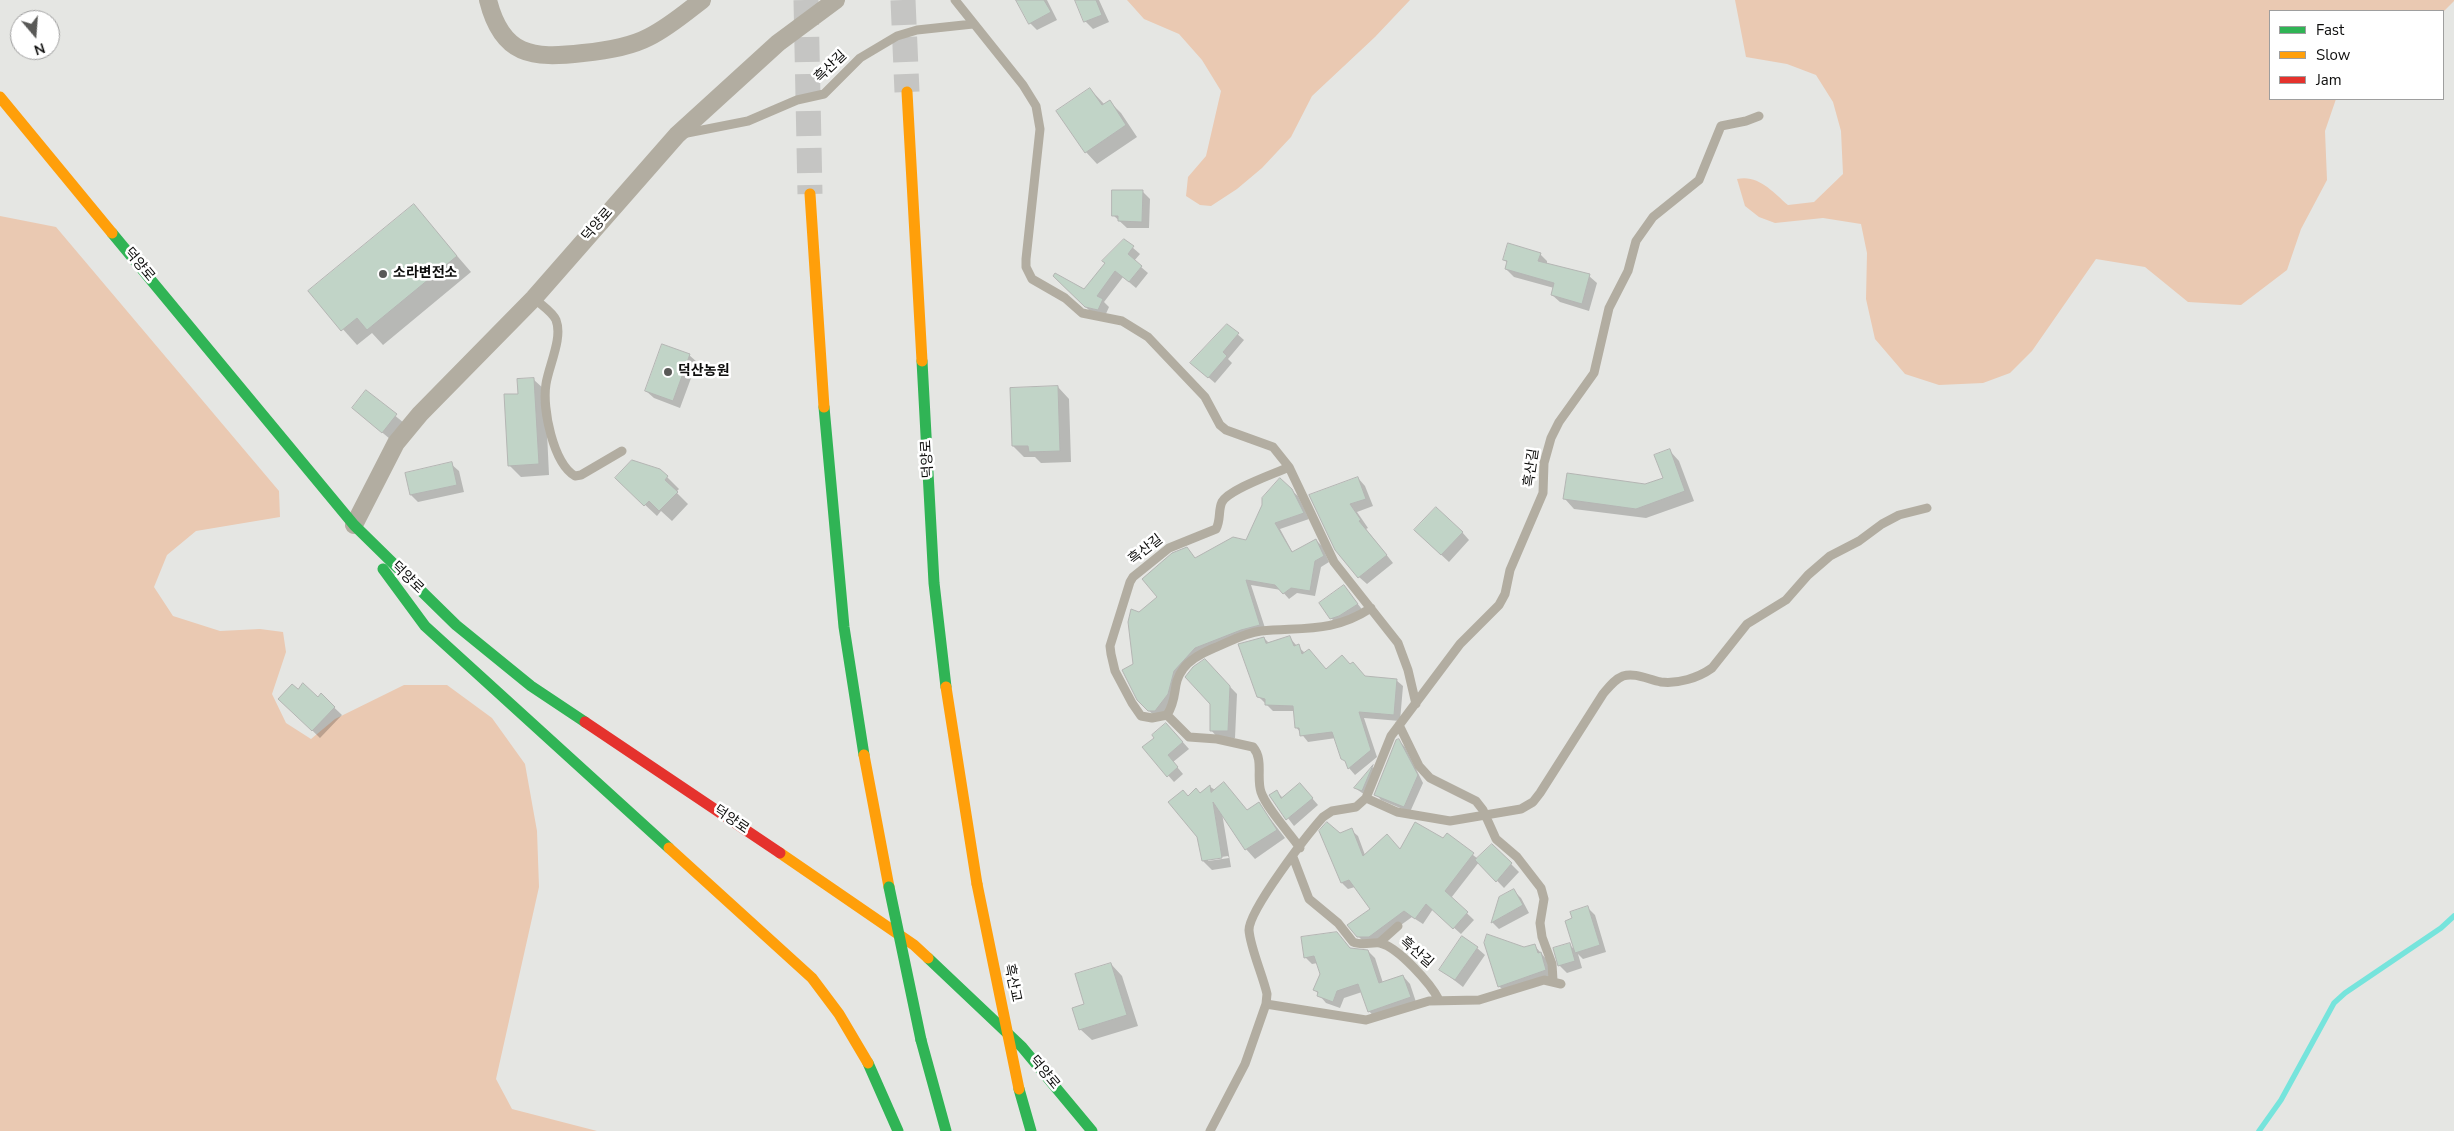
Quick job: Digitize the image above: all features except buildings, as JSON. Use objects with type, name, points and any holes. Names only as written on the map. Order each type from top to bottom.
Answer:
[{"type":"main road","name":"덕양로","points":[[907,92],[916,208],[934,584],[953,735],[977,884]]},
{"type":"main road","name":"덕양로","points":[[0,97],[354,525],[368,541],[456,625],[503,665],[914,945],[1022,1047],[1092,1131]]},
{"type":"main road","points":[[810,194],[835,542],[855,708],[888,887],[921,1040],[946,1131]]},
{"type":"main road","points":[[368,541],[392,584],[425,626],[812,978],[835,1006],[865,1054],[898,1131]]},
{"type":"main road","name":"흑산교","points":[[977,884],[1019,1089]]},
{"type":"main road","name":"덕양로","points":[[1019,1089],[1031,1131]]},
{"type":"street","points":[[488,0],[502,36],[525,53],[540,56],[592,52],[647,38],[662,30],[702,0]]},
{"type":"street","name":"덕양로","points":[[354,525],[386,460],[407,429],[534,298],[677,135],[778,43],[836,0]]},
{"type":"lane","points":[[955,0],[1023,85],[1036,106],[1040,129],[1026,259],[1029,275],[1036,283],[1065,298],[1082,313],[1122,322],[1148,337],[1205,397],[1220,425],[1226,430],[1273,447],[1289,467],[1334,562],[1398,643],[1408,670],[1416,704]]},
{"type":"lane","name":"흑산길","points":[[677,135],[748,121],[797,100],[824,94],[860,58],[896,36],[917,30],[973,24]]},
{"type":"lane","name":"흑산길","points":[[1366,798],[1385,747],[1399,725],[1460,644],[1499,605],[1505,594],[1510,570],[1543,493],[1544,463],[1551,438],[1559,422],[1594,373],[1609,308],[1628,271],[1640,233],[1653,216],[1699,180],[1721,126],[1746,121],[1759,116]]},
{"type":"lane","points":[[534,298],[554,316],[558,327],[546,386],[546,403],[551,435],[563,465],[575,476],[581,475],[622,451]]},
{"type":"lane","name":"흑산길","points":[[1168,715],[1148,718],[1137,713],[1112,663],[1110,646],[1130,582],[1162,552],[1176,544],[1216,529],[1220,520],[1221,504],[1229,495],[1289,467]]},
{"type":"lane","points":[[1210,1131],[1245,1064],[1266,1004],[1267,994],[1251,941],[1250,922],[1293,856],[1328,814],[1356,806],[1366,798],[1397,812],[1440,821],[1521,809],[1533,802],[1603,694],[1622,676],[1631,675],[1672,682],[1706,672],[1712,668],[1747,624],[1786,600],[1808,575],[1830,556],[1859,541],[1882,524],[1899,515],[1927,508]]},
{"type":"lane","points":[[1300,848],[1268,805],[1261,792],[1258,778],[1258,755],[1253,747],[1217,739],[1189,737],[1168,715],[1176,698],[1175,685],[1179,674],[1187,664],[1203,653],[1254,632],[1338,625],[1371,608]]},
{"type":"lane","points":[[1266,1004],[1366,1020],[1439,1000],[1470,1002],[1544,980],[1557,982],[1542,937],[1540,923],[1544,894],[1528,869],[1496,839],[1476,801],[1425,773],[1415,759],[1399,725]]},
{"type":"lane","name":"흑산길","points":[[1293,856],[1309,899],[1338,923],[1353,942],[1379,943],[1392,949],[1424,977],[1439,1000]]},
{"type":"lane","points":[[1379,943],[1398,926]]},
{"type":"shaded area","points":[[1127,0],[1410,0],[1375,37],[1312,96],[1291,137],[1262,168],[1237,189],[1211,206],[1200,205],[1186,196],[1188,177],[1206,156],[1221,91],[1202,60],[1179,34],[1144,19]]},
{"type":"shaded area","points":[[1735,0],[2454,0],[2444,11],[2269,10],[2269,100],[2336,100],[2325,131],[2327,180],[2301,229],[2287,270],[2241,305],[2188,302],[2145,267],[2096,259],[2032,351],[2010,373],[1983,383],[1939,385],[1905,374],[1875,339],[1866,299],[1867,253],[1861,224],[1823,218],[1775,223],[1759,217],[1745,206],[1737,179],[1752,179],[1765,185],[1788,205],[1814,202],[1843,174],[1841,131],[1833,102],[1816,75],[1787,64],[1746,57]]},
{"type":"shaded area","points":[[0,216],[56,227],[279,491],[280,517],[196,531],[167,555],[154,587],[173,616],[220,631],[260,629],[283,632],[286,652],[272,694],[286,723],[311,739],[335,719],[404,685],[447,685],[492,718],[525,764],[537,831],[539,887],[496,1079],[512,1109],[597,1131],[0,1131]]},
{"type":"waterway","points":[[2259,1131],[2281,1100],[2334,1003],[2345,993],[2441,928],[2454,916]]},
{"type":"tunnel","points":[[806,0],[810,194]]},
{"type":"tunnel","points":[[903,0],[907,92]]},
{"type":"traffic: fast","points":[[112,233],[354,525],[456,625],[531,686],[585,722]]},
{"type":"traffic: fast","points":[[922,361],[934,583],[946,687]]},
{"type":"traffic: fast","points":[[824,407],[844,627],[864,755]]},
{"type":"traffic: fast","points":[[383,569],[425,626],[669,848]]},
{"type":"traffic: fast","points":[[889,887],[921,1040]]},
{"type":"traffic: fast","points":[[928,958],[1022,1047],[1092,1131]]},
{"type":"traffic: fast","points":[[921,1040],[946,1131]]},
{"type":"traffic: fast","points":[[868,1063],[898,1131]]},
{"type":"traffic: fast","points":[[1019,1089],[1031,1131]]},
{"type":"traffic: slow","points":[[907,92],[922,361]]},
{"type":"traffic: slow","points":[[0,97],[112,233]]},
{"type":"traffic: slow","points":[[810,194],[824,407]]},
{"type":"traffic: slow","points":[[946,687],[977,884]]},
{"type":"traffic: slow","points":[[864,755],[889,887]]},
{"type":"traffic: slow","points":[[669,848],[812,978],[839,1014],[868,1063]]},
{"type":"traffic: slow","points":[[780,853],[914,945],[928,958]]},
{"type":"traffic: slow","points":[[977,884],[1019,1089]]},
{"type":"traffic: jam","points":[[585,722],[780,853]]},
{"type":"place","name":"소라변전소","points":[[383,274]]},
{"type":"place","name":"덕산농원","points":[[668,372]]}]
